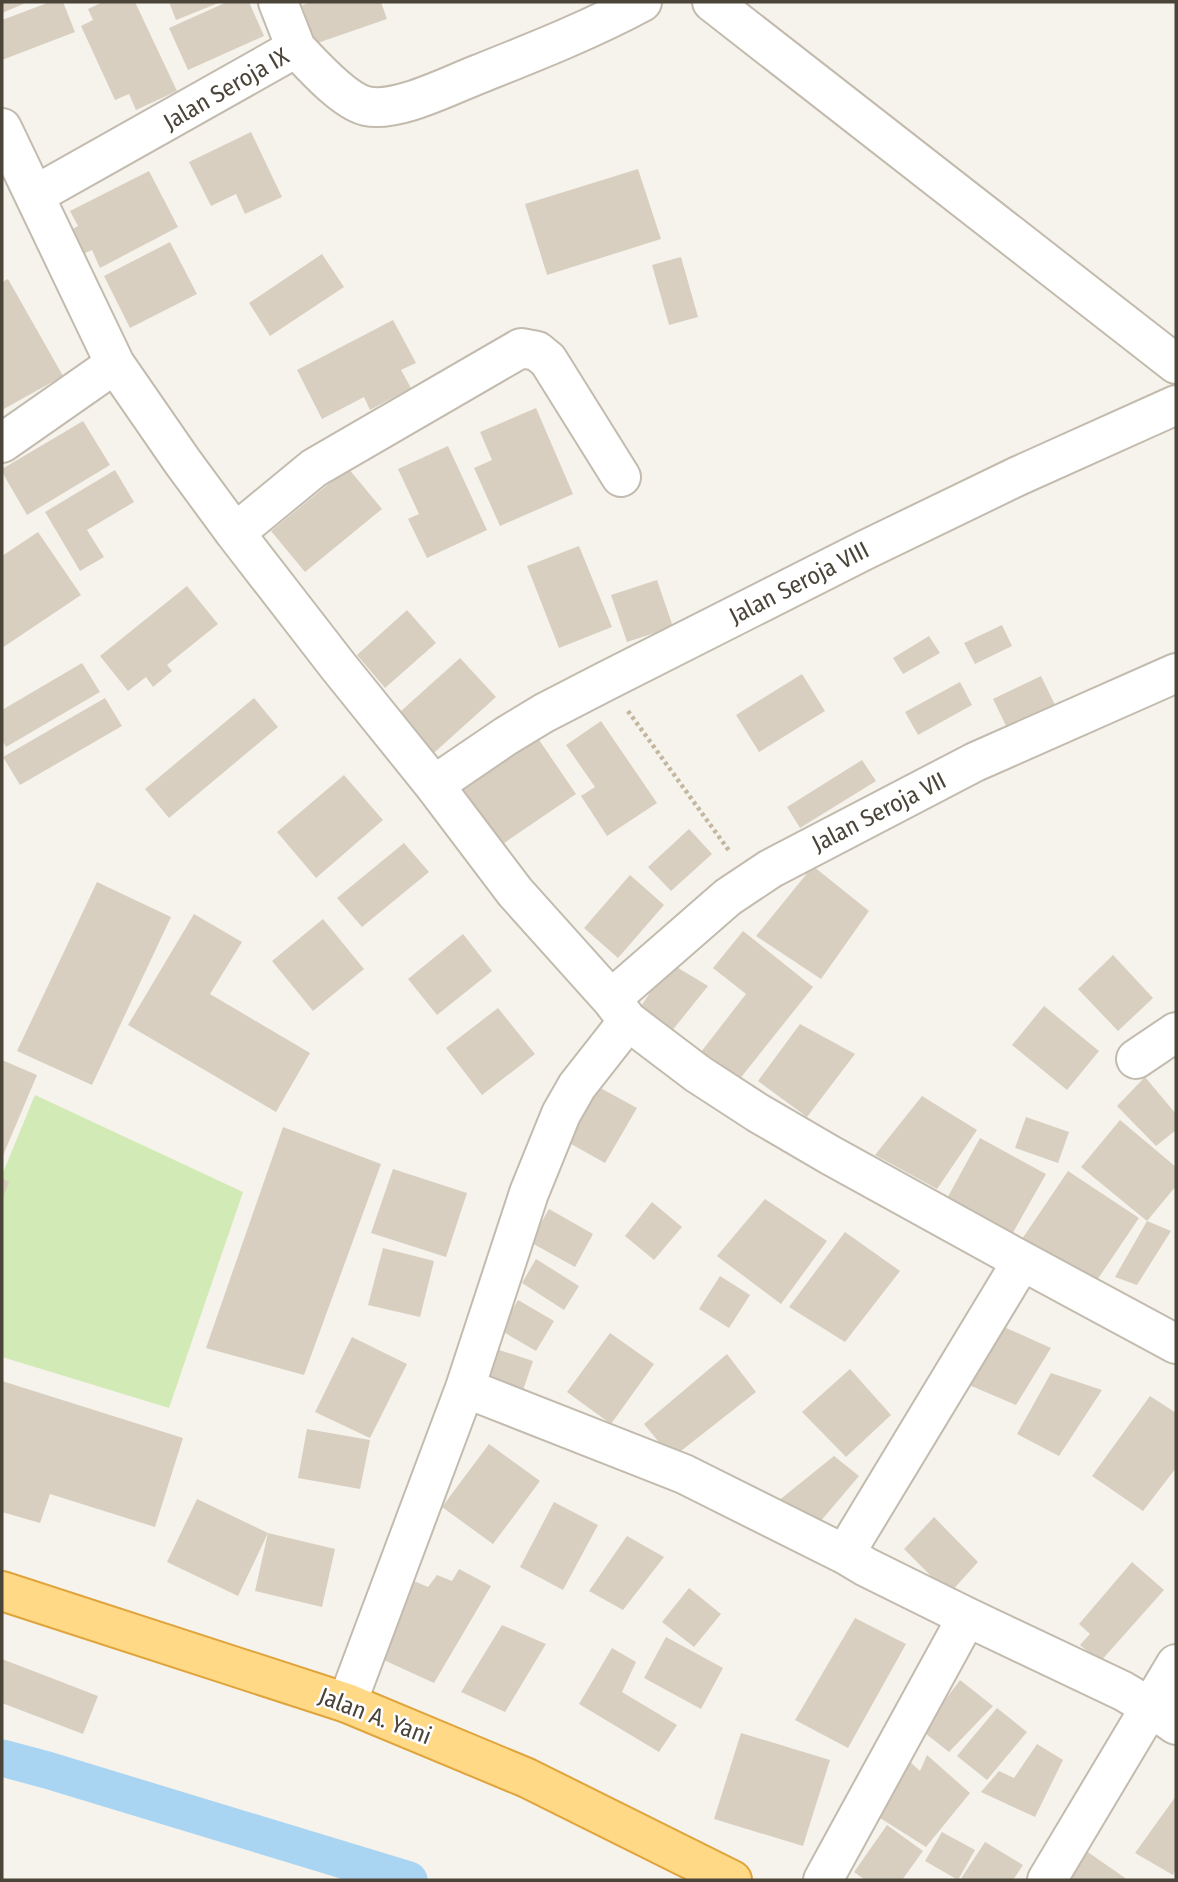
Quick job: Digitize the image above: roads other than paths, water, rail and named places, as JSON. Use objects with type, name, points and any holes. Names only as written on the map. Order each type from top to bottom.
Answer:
[{"type":"highway","name":"Jalan A. Yani","points":[[2,1591],[347,1703],[527,1778],[732,1880]]},
{"type":"street","points":[[278,2],[296,48]]},
{"type":"street","name":"Jalan Seroja IX","points":[[35,195],[296,48],[348,98],[364,106],[387,106],[413,100],[537,51],[642,2]]},
{"type":"street","points":[[712,2],[1176,365]]},
{"type":"street","points":[[2,128],[115,364],[182,461],[330,656],[515,891],[619,1010],[698,1074],[758,1113],[1176,1345]]},
{"type":"street","points":[[235,533],[314,468],[521,348],[537,351],[548,360],[621,477]]},
{"type":"street","points":[[2,443],[115,364]]},
{"type":"street","name":"Jalan Seroja VIII","points":[[434,785],[544,713],[606,681],[983,493],[1176,405]]},
{"type":"street","name":"Jalan Seroja VII","points":[[347,1703],[466,1388],[529,1193],[561,1114],[619,1010],[728,897],[770,869],[975,762],[1176,673]]},
{"type":"street","points":[[1136,1059],[1176,1032]]},
{"type":"street","points":[[846,1555],[1022,1261]]},
{"type":"street","points":[[466,1388],[684,1474],[967,1617],[1123,1691],[1163,1716]]},
{"type":"street","points":[[823,1880],[967,1617]]},
{"type":"street","points":[[1047,1880],[1163,1716],[1176,1664]]},
{"type":"waterway","points":[[2,1758],[409,1880]]}]
